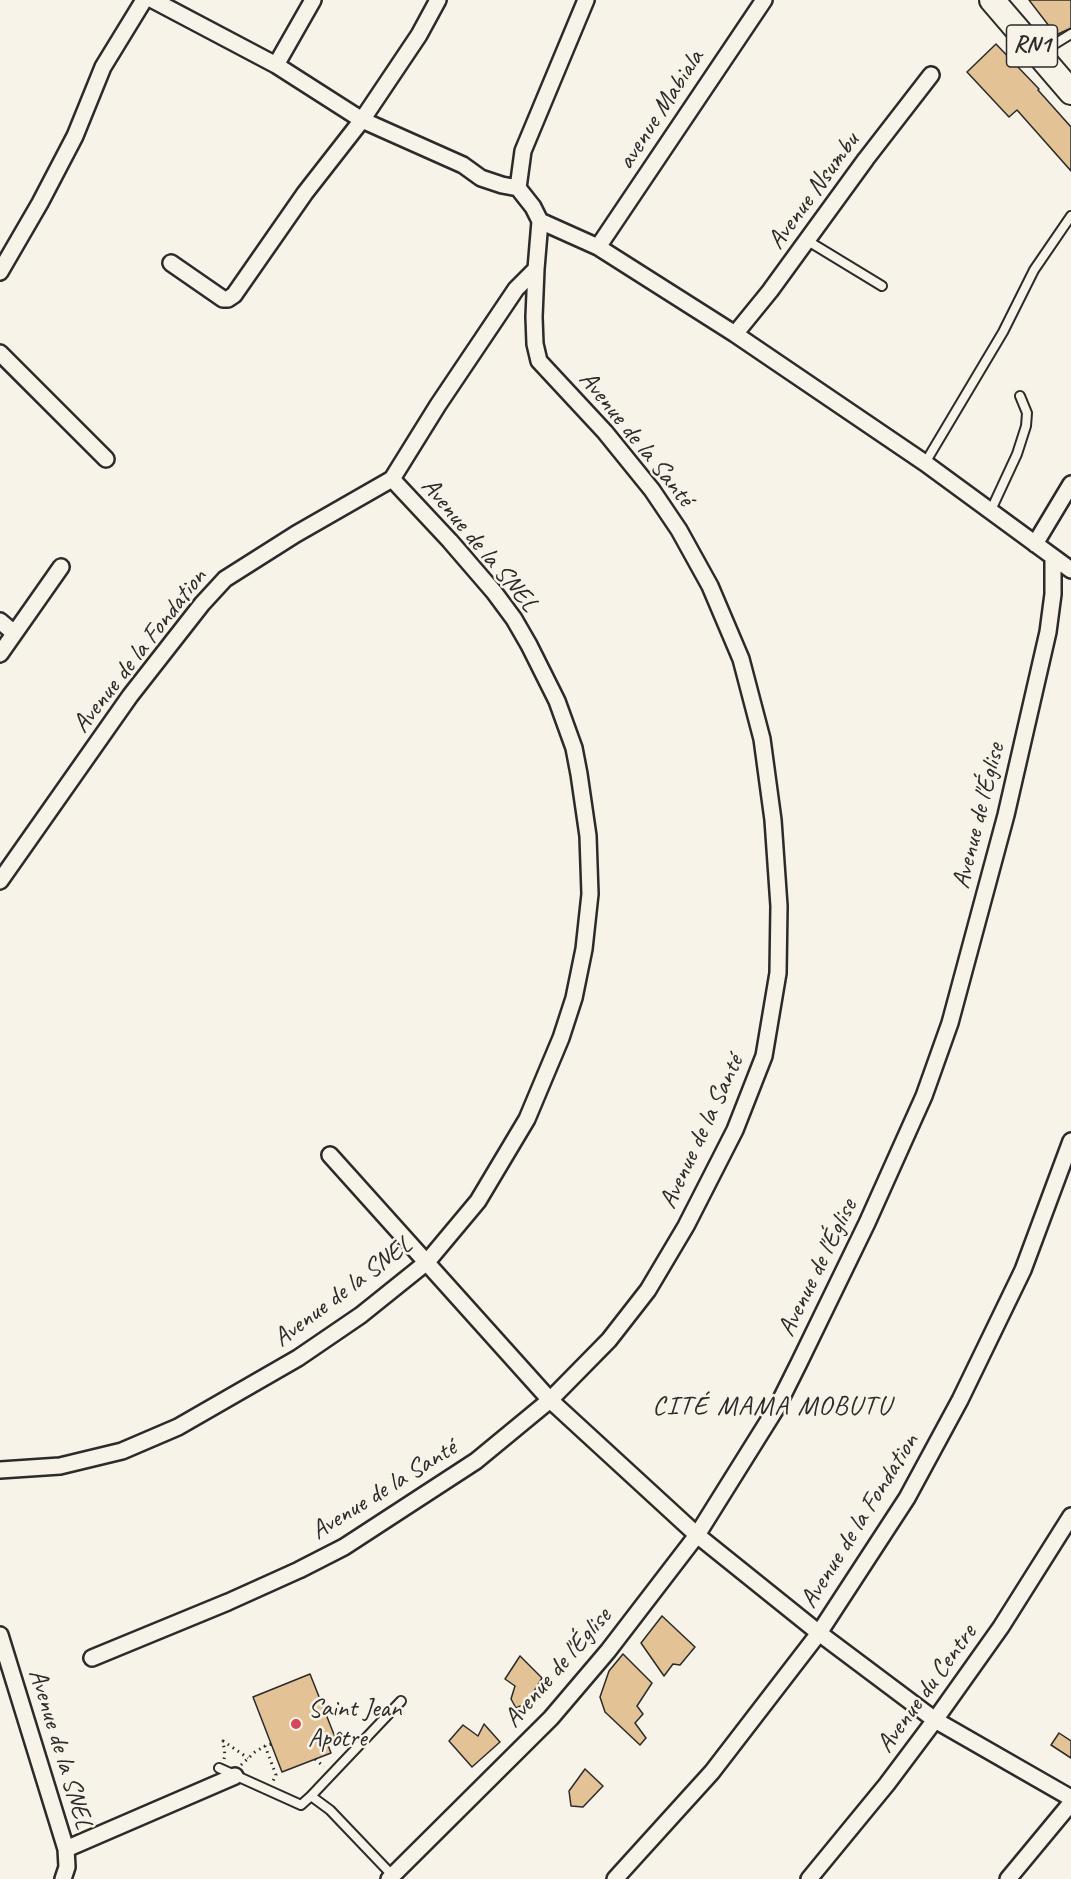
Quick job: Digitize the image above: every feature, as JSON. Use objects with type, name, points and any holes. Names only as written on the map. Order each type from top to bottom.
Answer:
[{"type":"highway","name":"RN1","points":[[992,0],[1071,92]]},
{"type":"street","points":[[0,272],[75,136],[103,67],[144,0]]},
{"type":"street","points":[[153,0],[276,65],[362,120],[463,165],[481,177],[518,188],[533,207],[540,221],[536,269]]},
{"type":"street","points":[[276,65],[313,0]]},
{"type":"street","points":[[171,263],[223,299],[234,295],[304,193],[362,120],[419,35],[438,0]]},
{"type":"street","points":[[518,188],[523,151],[586,0]]},
{"type":"street","name":"avenue Mabiala","points":[[598,247],[764,0]]},
{"type":"street","name":"Avenue Nsumbu","points":[[735,334],[808,241],[866,159],[931,75]]},
{"type":"street","points":[[540,221],[598,247],[735,334],[925,463],[1071,570]]},
{"type":"street","name":"Avenue de la SNEL","points":[[0,1470],[60,1466],[122,1450],[178,1427],[298,1358],[361,1315],[427,1262],[478,1202],[527,1119],[561,1038],[584,949],[590,894],[588,836],[579,774],[557,701],[529,645],[494,592],[392,479],[509,299],[536,269]]},
{"type":"street","name":"Avenue de la Santé","points":[[92,1658],[228,1602],[344,1547],[476,1461],[550,1400],[609,1340],[648,1290],[686,1226],[735,1130],[764,1056],[778,973],[779,906],[773,820],[762,739],[741,659],[710,586],[679,530],[652,490],[605,432],[539,361],[535,344],[534,316],[536,269]]},
{"type":"street","points":[[0,353],[106,459]]},
{"type":"street","name":"Avenue de la Fondation","points":[[0,881],[130,696],[202,604],[225,579],[296,534],[392,479]]},
{"type":"street","points":[[1035,544],[1071,484]]},
{"type":"street","name":"Avenue de l'Église","points":[[391,1878],[551,1718],[608,1651],[696,1535],[777,1407],[867,1223],[924,1096],[950,1023],[1006,815],[1048,632],[1053,594],[1053,557]]},
{"type":"street","points":[[0,654],[61,567]]},
{"type":"street","points":[[0,621],[14,633]]},
{"type":"street","name":"Avenue de la Fondation","points":[[615,1879],[712,1772],[819,1633],[907,1498],[960,1400],[1023,1270],[1071,1141]]},
{"type":"street","points":[[330,1155],[550,1400],[696,1535],[819,1633],[935,1720],[1071,1798]]},
{"type":"street","name":"Avenue du Centre","points":[[809,1879],[887,1784],[935,1720],[1001,1627],[1071,1516]]},
{"type":"street","name":"Avenue de la SNEL","points":[[0,1635],[66,1849],[67,1867],[63,1879]]},
{"type":"street","points":[[66,1849],[235,1776]]},
{"type":"street","points":[[1008,1879],[1071,1803]]},
{"type":"lane","points":[[1038,54],[1071,34]]},
{"type":"lane","points":[[925,463],[1003,332],[1034,270],[1071,216]]},
{"type":"lane","points":[[808,241],[882,286]]},
{"type":"lane","points":[[991,510],[1017,454],[1026,426],[1027,413],[1020,396]]},
{"type":"lane","points":[[219,1769],[301,1805],[401,1701]]},
{"type":"lane","points":[[311,1796],[330,1810],[391,1878]]},
{"type":"path","points":[[219,1769],[225,1755],[223,1741],[248,1758]]},
{"type":"path","points":[[235,1776],[239,1767],[248,1758],[271,1744]]},
{"type":"path","points":[[265,1746],[276,1775],[272,1781],[281,1785]]},
{"type":"building","points":[[1029,0],[1071,0],[1071,28],[1056,35]]},
{"type":"building","points":[[996,44],[1071,127],[1071,171],[1017,110],[1009,117],[967,72]]},
{"type":"building","points":[[662,1616],[695,1647],[680,1665],[673,1664],[664,1676],[641,1643]]},
{"type":"building","points":[[623,1654],[652,1683],[637,1706],[643,1714],[635,1723],[646,1738],[640,1745],[605,1712],[600,1697],[609,1671]]},
{"type":"building","points":[[520,1656],[542,1678],[527,1703],[516,1708],[511,1699],[515,1686],[505,1679]]},
{"type":"building","name":"Saint Jean Apôtre","points":[[310,1674],[335,1737],[326,1740],[331,1753],[282,1772],[253,1697]]},
{"type":"building","points":[[484,1724],[500,1742],[472,1767],[449,1741],[463,1725],[478,1736]]},
{"type":"building","points":[[1059,1733],[1071,1741],[1071,1758],[1051,1745]]},
{"type":"building","points":[[585,1769],[603,1786],[583,1807],[571,1806],[569,1791]]},
{"type":"place","name":"Saint Jean Apôtre","points":[[296,1724]]},
{"type":"district","name":"CITÉ MAMA MOBUTU","points":[[772,1407]]}]
